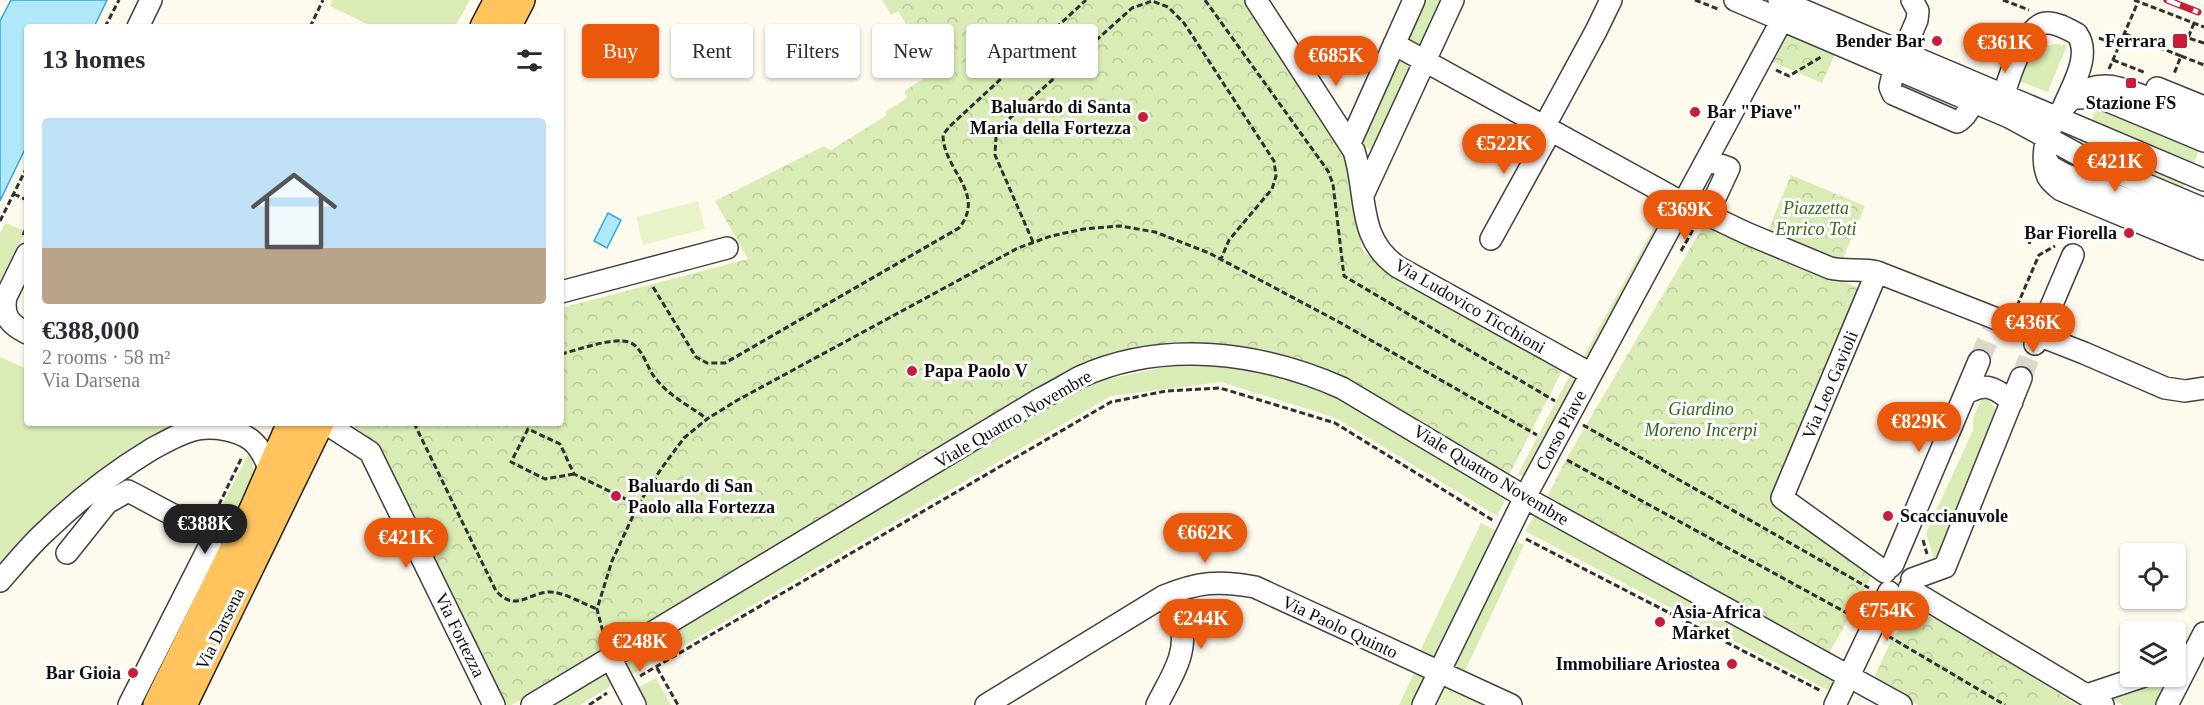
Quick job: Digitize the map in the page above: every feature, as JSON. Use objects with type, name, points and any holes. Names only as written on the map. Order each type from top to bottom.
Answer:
[{"type":"main road","points":[[486,24],[498,0]]},
{"type":"main road","points":[[509,24],[521,0]]},
{"type":"main road","name":"Via Darsena","points":[[157,705],[248,521],[290,426]]},
{"type":"main road","name":"Via Darsena","points":[[183,705],[319,426]]},
{"type":"street","points":[[139,24],[151,0]]},
{"type":"street","name":"Via Ludovico Ticchioni","points":[[1256,0],[1350,143],[1357,160],[1369,232],[1382,254],[1390,261],[1591,374]]},
{"type":"street","points":[[1350,143],[1414,0]]},
{"type":"street","points":[[1363,195],[1453,0]]},
{"type":"street","points":[[1491,239],[1611,0]]},
{"type":"street","points":[[1735,0],[1784,8],[1976,93],[2046,137],[2092,162],[2204,209]]},
{"type":"street","points":[[1912,0],[1918,15],[1890,87],[1893,94],[1957,122],[1962,119],[1976,93]]},
{"type":"street","name":"Corso Piave","points":[[1423,705],[1500,525],[1559,452],[1591,374],[1759,62],[1784,8]]},
{"type":"street","points":[[2004,94],[2028,36],[2037,26],[2052,23],[2077,34],[2083,47],[2082,62],[2067,105],[2046,137],[2045,158],[2048,177],[2061,190],[2204,249]]},
{"type":"street","points":[[1394,44],[1683,203],[1830,268],[1877,272],[2037,339],[2084,353],[2165,388],[2185,391],[2204,388]]},
{"type":"street","points":[[2067,105],[2110,68],[2204,106]]},
{"type":"street","points":[[2067,105],[2090,88],[2111,86],[2122,88],[2204,123]]},
{"type":"street","points":[[1976,93],[2004,94],[2067,105],[2204,180]]},
{"type":"street","points":[[2067,105],[2079,98],[2101,99],[2204,141]]},
{"type":"street","points":[[2045,158],[2050,166],[2064,174],[2204,231]]},
{"type":"street","points":[[1707,160],[1729,168],[1707,215]]},
{"type":"street","points":[[564,291],[727,248]]},
{"type":"street","points":[[2037,339],[2063,252]]},
{"type":"street","points":[[24,260],[4,305],[9,321],[24,332]]},
{"type":"street","name":"Via Leo Gavioli","points":[[1877,272],[1782,498],[1893,581]]},
{"type":"street","name":"Viale Quattro Novembre","points":[[532,705],[1040,399],[1081,377],[1105,368],[1136,361],[1196,354],[1224,355],[1262,361],[1311,375],[1358,396],[1525,496],[1901,705]]},
{"type":"street","points":[[1836,703],[1849,675],[1864,623],[1893,581],[1893,564],[1979,361]]},
{"type":"street","points":[[1893,581],[1945,567],[2021,378]]},
{"type":"street","points":[[1965,394],[1977,387],[1988,387],[2001,392],[2012,402]]},
{"type":"street","points":[[0,581],[45,532],[82,498],[124,466],[172,438],[199,428],[215,426],[237,433],[250,431],[270,471]]},
{"type":"street","name":"Via Fortezza","points":[[330,426],[370,452],[494,705]]},
{"type":"street","points":[[67,553],[106,502],[128,491],[204,532],[229,528],[248,521]]},
{"type":"street","points":[[129,705],[204,532]]},
{"type":"street","name":"Via Darsena","points":[[204,532],[217,559],[220,577]]},
{"type":"street","points":[[1893,581],[2095,700],[2122,687]]},
{"type":"street","name":"Via Paolo Quinto","points":[[986,705],[1164,596],[1186,586],[1233,583],[1255,587],[1511,705]]},
{"type":"street","points":[[1157,705],[1181,654],[1183,639],[1180,625],[1164,596]]},
{"type":"street","points":[[2186,653],[2200,640]]},
{"type":"street","points":[[2167,705],[2200,640]]},
{"type":"street","points":[[611,659],[635,705]]},
{"type":"path","points":[[107,24],[119,0]]},
{"type":"path","points":[[312,24],[324,0]]},
{"type":"path","points":[[646,270],[657,296],[696,357],[707,363],[725,363],[959,228],[966,219],[970,205],[945,149],[943,135],[1086,0]]},
{"type":"path","points":[[1033,242],[995,155],[996,137],[1010,118],[1132,8],[1152,1],[1168,7],[1184,23],[1274,161],[1276,176],[1272,189],[1229,240],[1221,259]]},
{"type":"path","points":[[2152,75],[2110,68],[2136,1],[2204,27]]},
{"type":"path","points":[[2194,23],[2188,38],[2204,44]]},
{"type":"path","points":[[2125,34],[2204,65]]},
{"type":"path","points":[[1759,62],[1789,76],[1827,54]]},
{"type":"path","points":[[2172,80],[2181,56]]},
{"type":"path","points":[[0,221],[24,173]]},
{"type":"path","points":[[14,194],[24,199]]},
{"type":"path","points":[[600,625],[597,609],[612,561],[638,505],[684,438],[707,419],[978,269],[1033,242],[1084,229],[1120,226],[1155,232],[1221,259],[1339,322],[1413,366],[1471,396],[1559,452],[2005,705]]},
{"type":"path","points":[[2029,244],[2032,236]]},
{"type":"path","points":[[2000,324],[2039,255],[2063,252]]},
{"type":"path","points":[[564,353],[612,342],[629,342],[637,347],[662,386],[707,419]]},
{"type":"path","name":"Viale Quattro Novembre","points":[[589,705],[1111,402],[1166,391],[1220,388],[1335,423],[1500,525],[1836,703]]},
{"type":"path","points":[[1583,425],[1893,581]]},
{"type":"path","points":[[415,426],[500,596],[505,600],[515,602],[547,592],[597,609]]},
{"type":"path","points":[[574,474],[560,444],[528,429],[511,462],[545,479],[574,474],[638,505]]},
{"type":"path","points":[[204,532],[250,431]]},
{"type":"path","points":[[1862,609],[1864,623]]},
{"type":"path","points":[[656,667],[678,705]]},
{"type":"green space","points":[[332,0],[470,0],[457,24],[367,24],[330,6]]},
{"type":"green space","points":[[882,0],[1249,0],[1347,150],[1362,250],[1386,269],[1562,371],[1508,477],[1250,351],[1076,368],[1040,386],[599,656],[511,705],[500,705],[375,442],[354,426],[564,426],[564,307],[748,259],[715,201],[824,146],[831,150],[887,115],[885,112],[907,98],[904,91],[925,78],[954,78],[954,24],[906,24],[898,11],[891,15]]},
{"type":"green space","points":[[1419,0],[1449,0],[1425,51],[1401,39]]},
{"type":"green space","points":[[1786,24],[1839,46],[1822,83],[1771,61]]},
{"type":"green space","points":[[2056,44],[2067,45],[2048,92],[2019,81],[2034,51]]},
{"type":"green space","points":[[1396,55],[1419,65],[1379,153],[1356,143]]},
{"type":"green space","points":[[2103,108],[2200,147],[2193,166],[2096,126],[2093,120],[2094,115]]},
{"type":"green space","points":[[2081,137],[2186,182],[2182,191],[2077,146]]},
{"type":"green space","name":"Piazzetta Enrico Toti","points":[[1791,175],[1865,206],[1842,261],[1768,231]]},
{"type":"green space","points":[[698,201],[705,229],[643,245],[636,217]]},
{"type":"green space","points":[[1667,203],[1674,207],[1588,364],[1581,361]]},
{"type":"green space","points":[[5,223],[24,231],[0,281],[0,233]]},
{"type":"green space","name":"Giardino Moreno Incerpi","points":[[1705,223],[1859,288],[1773,496],[1875,570],[1827,657],[1545,501],[1568,456]]},
{"type":"green space","points":[[0,357],[24,368],[24,426],[179,426],[134,452],[62,502],[19,540],[0,562]]},
{"type":"green space","points":[[1223,366],[1295,377],[1356,402],[1509,492],[1497,516],[1336,418],[1221,382],[1111,396],[659,660],[626,677],[618,662],[1044,406],[1103,380],[1165,367]]},
{"type":"green space","points":[[1572,371],[1583,377],[1529,479],[1518,474]]},
{"type":"green space","points":[[1981,400],[1989,400],[1998,419],[1935,562],[1926,533],[1973,430],[1973,419]]},
{"type":"green space","points":[[249,452],[253,468],[252,476],[238,514],[213,524]]},
{"type":"green space","points":[[1536,513],[1839,675],[1831,692],[1525,531]]},
{"type":"green space","points":[[1481,523],[1497,531],[1437,659],[1420,651]]},
{"type":"green space","points":[[1508,537],[1524,545],[1465,671],[1448,663]]},
{"type":"green space","points":[[1932,617],[1946,623],[2077,705],[1918,705],[1874,679],[1897,633],[1912,620]]},
{"type":"green space","points":[[608,668],[617,682],[580,705],[548,705]]},
{"type":"green space","points":[[1415,671],[1428,677],[1415,705],[1399,705]]},
{"type":"green space","points":[[656,678],[671,705],[643,705],[635,689]]},
{"type":"green space","points":[[1438,683],[1483,705],[1427,705]]},
{"type":"green space","points":[[2133,687],[2169,687],[2158,705],[2123,705],[2106,696]]},
{"type":"water","points":[[11,0],[107,0],[95,24],[24,24],[24,151],[0,201],[0,21]]},
{"type":"water","points":[[608,213],[621,220],[607,248],[594,241]]},
{"type":"tunnel","points":[[1979,361],[1993,328]]},
{"type":"tunnel","points":[[2021,378],[2035,344]]},
{"type":"railway","points":[[2167,0],[2198,12]]},
{"type":"place","name":"Bender Bar","points":[[1937,41]]},
{"type":"place","name":"Ferrara","points":[[2180,41]]},
{"type":"place","name":"Stazione FS","points":[[2131,83]]},
{"type":"place","name":"Bar \"Piave\"","points":[[1695,112]]},
{"type":"place","name":"Baluardo di Santa Maria della Fortezza","points":[[1143,117]]},
{"type":"place","name":"Bar Fiorella","points":[[2129,233]]},
{"type":"place","name":"Papa Paolo V","points":[[912,371]]},
{"type":"place","name":"Baluardo di San Paolo alla Fortezza","points":[[616,496]]},
{"type":"place","name":"Scaccianuvole","points":[[1888,516]]},
{"type":"place","name":"Asia-Africa Market","points":[[1660,622]]},
{"type":"place","name":"Immobiliare Ariostea","points":[[1732,664]]},
{"type":"place","name":"Bar Gioia","points":[[133,673]]}]
